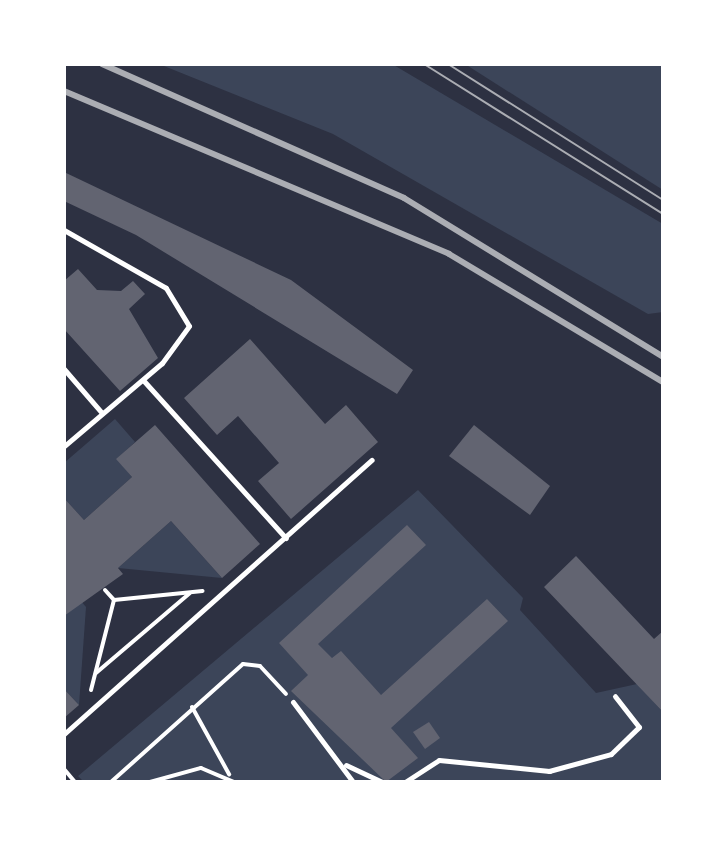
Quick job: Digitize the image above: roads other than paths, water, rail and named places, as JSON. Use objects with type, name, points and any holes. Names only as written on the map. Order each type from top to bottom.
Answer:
[{"type":"lane","points":[[64,230],[166,288],[182,305],[187,335],[143,380],[64,446]]},
{"type":"lane","points":[[64,369],[102,413]]},
{"type":"lane","points":[[143,380],[286,538]]},
{"type":"lane","points":[[64,734],[372,460]]},
{"type":"lane","points":[[405,782],[439,760],[549,771],[611,754],[639,727],[615,696]]},
{"type":"lane","points":[[293,702],[345,765],[353,782]]},
{"type":"lane","points":[[345,765],[382,782]]},
{"type":"tram line","points":[[424,64],[663,214]]},
{"type":"tram line","points":[[448,64],[663,200]]},
{"type":"railway","points":[[102,64],[404,198],[663,357]]},
{"type":"railway","points":[[64,91],[449,254],[663,382]]}]
